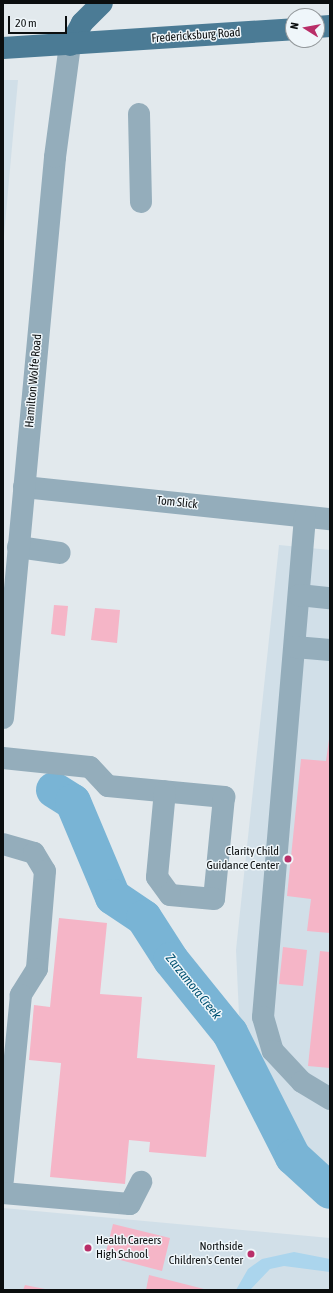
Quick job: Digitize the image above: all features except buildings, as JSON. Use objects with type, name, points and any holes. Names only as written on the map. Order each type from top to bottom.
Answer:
[{"type":"main road","points":[[70,45],[82,22],[102,3]]},
{"type":"main road","name":"Fredericksburg Road","points":[[3,48],[70,45],[285,30]]},
{"type":"street","name":"Hamilton Wolfe Road","points":[[3,718],[55,157],[70,45]]},
{"type":"street","points":[[139,114],[141,202]]},
{"type":"street","name":"Tom Slick","points":[[24,487],[330,519]]},
{"type":"street","points":[[305,517],[263,1017],[273,1051],[302,1082],[330,1099]]},
{"type":"street","points":[[18,547],[60,553]]},
{"type":"street","points":[[299,595],[330,598]]},
{"type":"street","points":[[295,647],[330,650]]},
{"type":"street","points":[[3,758],[90,767],[108,786],[224,797],[214,899],[170,896],[158,877],[165,792]]},
{"type":"street","points":[[3,844],[34,853],[45,871],[37,969],[21,996],[3,1180]]},
{"type":"street","points":[[3,1193],[130,1204],[141,1182]]},
{"type":"shaded area","points":[[3,80],[18,80],[3,247]]},
{"type":"shaded area","name":"Clarity Child Guidance Center","points":[[279,545],[330,550],[330,1169],[306,1153],[239,1015],[236,950]]},
{"type":"shaded area","points":[[3,1208],[330,1238],[330,1290],[3,1290]]},
{"type":"shaded area","points":[[294,1252],[330,1259],[330,1272],[284,1266],[270,1269],[250,1290],[236,1290],[248,1269],[262,1259]]},
{"type":"waterway","name":"Zarzamora Creek","points":[[54,790],[73,802],[113,897],[144,918],[171,960],[230,1033],[293,1157],[330,1191]]},
{"type":"place","name":"Clarity Child Guidance Center","points":[[288,859]]},
{"type":"place","name":"Health Careers High School","points":[[88,1248]]},
{"type":"place","name":"Northside Children's Center","points":[[251,1254]]}]
